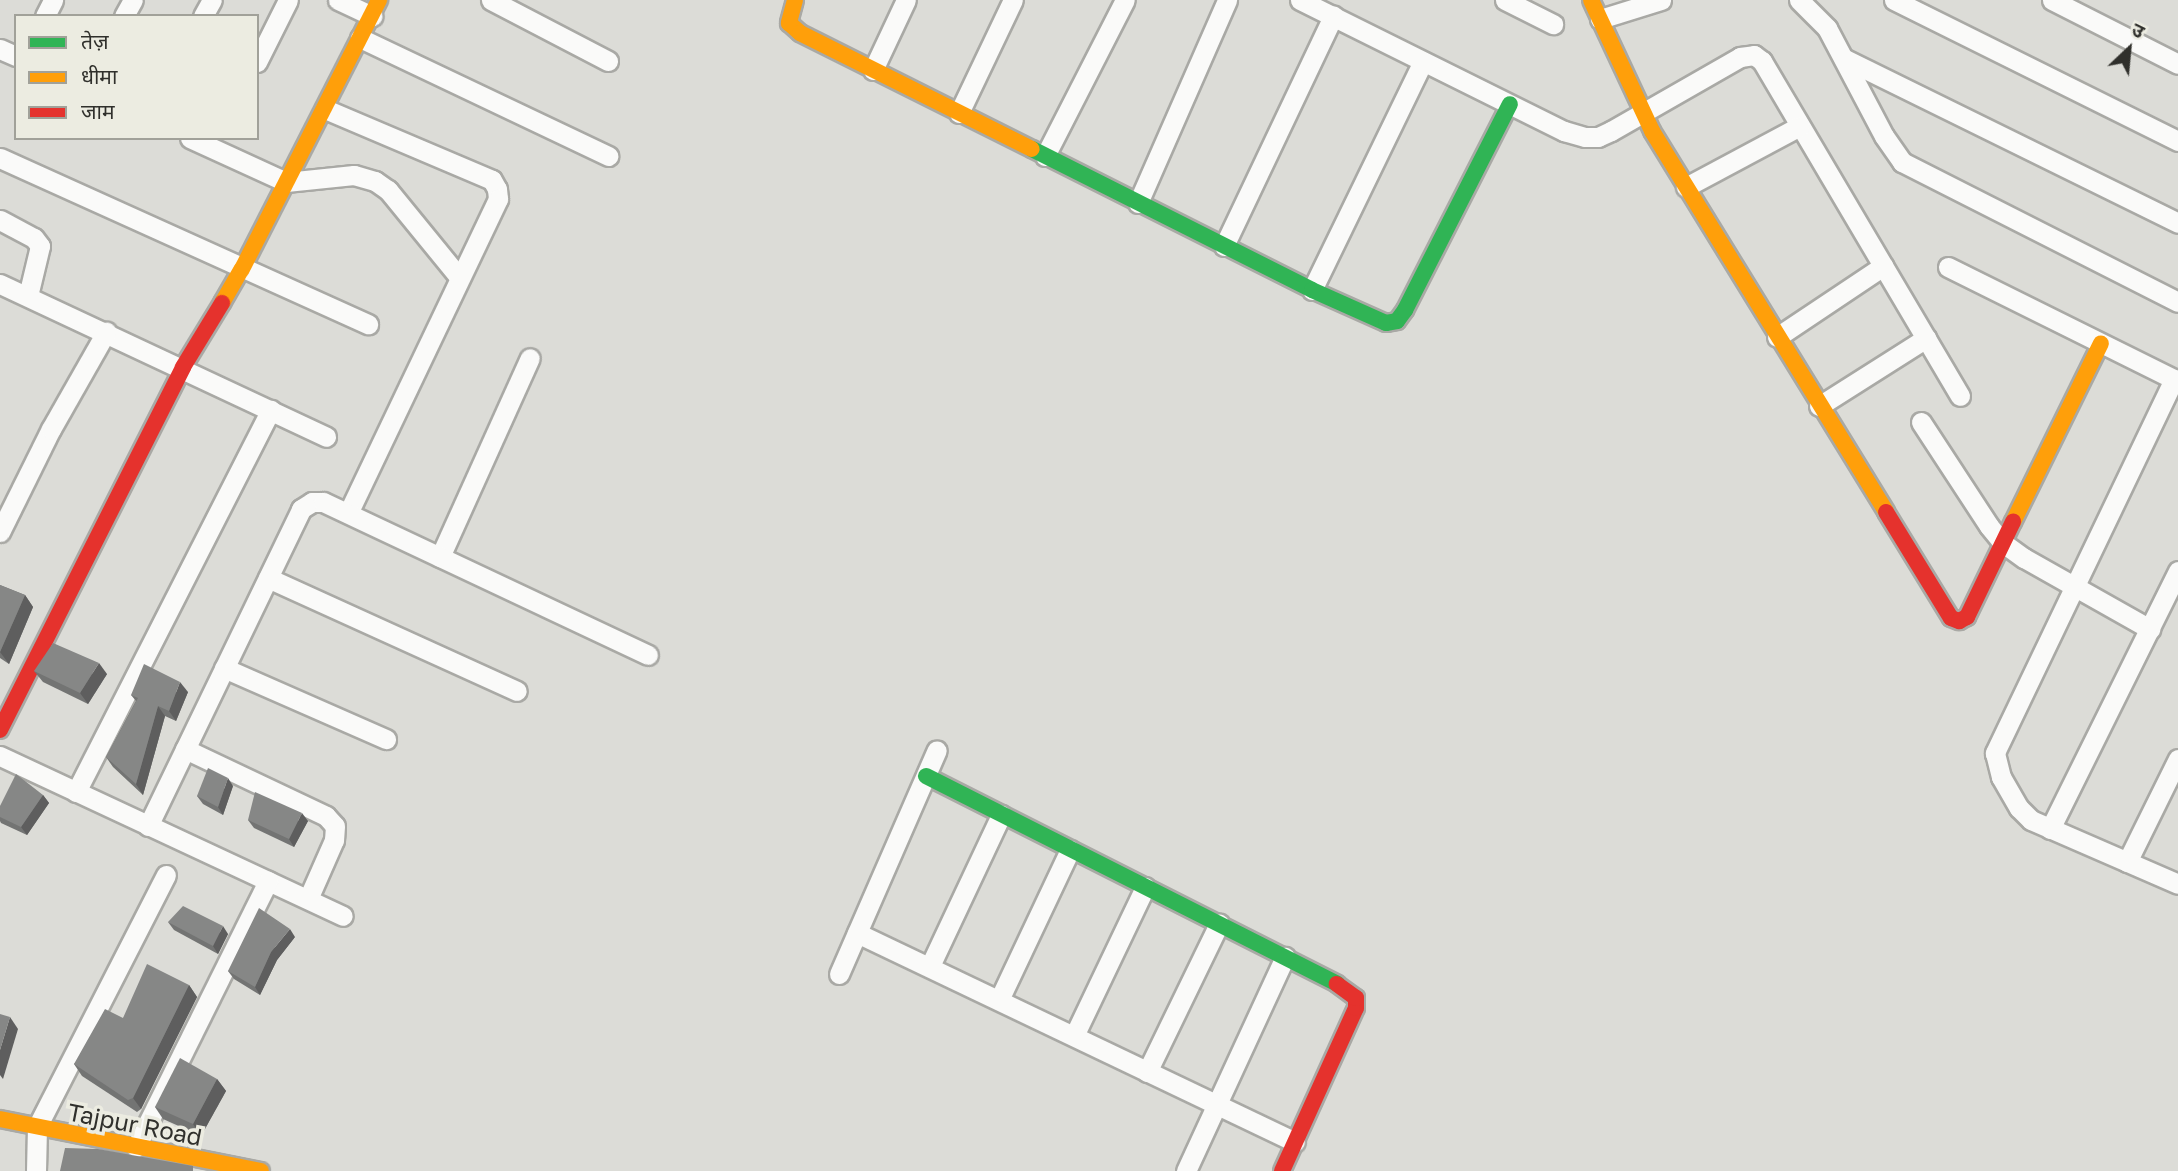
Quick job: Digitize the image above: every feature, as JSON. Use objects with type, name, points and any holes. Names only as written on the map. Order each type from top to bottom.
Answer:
[{"type":"street","points":[[259,58],[288,0]]},
{"type":"street","points":[[0,730],[183,367],[242,269],[376,8],[338,0]]},
{"type":"street","points":[[491,0],[608,61]]},
{"type":"street","points":[[795,0],[789,15],[793,29],[1312,290],[1386,323],[1397,321],[1405,310],[1510,104]]},
{"type":"street","points":[[873,70],[906,0]]},
{"type":"street","points":[[959,113],[1013,0]]},
{"type":"street","points":[[1045,156],[1125,0]]},
{"type":"street","points":[[1138,203],[1227,0]]},
{"type":"street","points":[[1300,0],[1564,131],[1585,137],[1598,137],[1644,114],[1740,57],[1754,55],[1762,61],[1960,396]]},
{"type":"street","points":[[1591,0],[1644,114],[1686,187],[1951,618],[1959,621],[1967,617],[2101,343]]},
{"type":"street","points":[[1600,19],[1661,0]]},
{"type":"street","points":[[1799,0],[1827,28],[1884,136],[1902,162],[2178,302]]},
{"type":"street","points":[[1894,0],[2178,141]]},
{"type":"street","points":[[2052,0],[2178,64]]},
{"type":"street","points":[[1507,1],[1553,24]]},
{"type":"street","points":[[1224,246],[1333,16]]},
{"type":"street","points":[[360,38],[608,156]]},
{"type":"street","points":[[1845,59],[2178,223]]},
{"type":"street","points":[[1312,290],[1423,61]]},
{"type":"street","points":[[325,109],[492,180],[498,189],[498,199],[348,513]]},
{"type":"street","points":[[1686,187],[1800,126]]},
{"type":"street","points":[[199,140],[216,144],[286,182],[354,175],[375,181],[388,190],[459,277]]},
{"type":"street","points":[[0,158],[368,324]]},
{"type":"street","points":[[0,220],[34,238],[40,246],[28,296]]},
{"type":"street","points":[[1777,337],[1883,266]]},
{"type":"street","points":[[1948,267],[2176,380],[1995,753],[2001,777],[2020,808],[2032,820],[2178,884]]},
{"type":"street","points":[[0,284],[183,367],[326,437]]},
{"type":"street","points":[[0,531],[51,429],[106,332]]},
{"type":"street","points":[[1819,406],[1926,338]]},
{"type":"street","points":[[440,557],[530,358]]},
{"type":"street","points":[[76,792],[271,410]]},
{"type":"street","points":[[1920,422],[2003,543],[2024,558],[2150,629]]},
{"type":"street","points":[[148,826],[302,509],[312,502],[323,502],[348,513],[648,655]]},
{"type":"street","points":[[2050,829],[2178,571]]},
{"type":"street","points":[[268,578],[517,691]]},
{"type":"street","points":[[224,668],[386,739]]},
{"type":"street","points":[[185,749],[326,816],[335,826],[334,840],[308,900]]},
{"type":"street","points":[[839,974],[937,750]]},
{"type":"street","points":[[0,756],[343,916]]},
{"type":"street","points":[[2127,862],[2178,759]]},
{"type":"street","points":[[926,776],[1336,983],[1356,998],[1356,1008],[1282,1171]]},
{"type":"street","points":[[930,966],[1001,815]]},
{"type":"street","points":[[999,1000],[1070,850]]},
{"type":"street","points":[[36,1171],[37,1127],[166,876]]},
{"type":"street","points":[[136,1147],[268,881]]},
{"type":"street","points":[[1074,1036],[1145,887]]},
{"type":"street","points":[[1147,1072],[1219,924]]},
{"type":"street","points":[[857,933],[1295,1143]]},
{"type":"street","points":[[1186,1171],[1285,957]]},
{"type":"street","name":"Tajpur Road","points":[[0,1119],[234,1168],[261,1171]]},
{"type":"building","points":[[0,585],[25,595],[0,652]]},
{"type":"building","points":[[53,643],[99,663],[80,693],[34,671]]},
{"type":"building","points":[[144,664],[180,682],[169,711],[158,706],[136,784],[106,757],[138,698],[131,695]]},
{"type":"building","points":[[208,768],[228,778],[218,807],[197,796]]},
{"type":"building","points":[[16,774],[43,795],[21,827],[0,817],[0,806]]},
{"type":"building","points":[[255,792],[302,813],[289,839],[248,820]]},
{"type":"building","points":[[183,906],[223,926],[213,946],[168,922]]},
{"type":"building","points":[[259,908],[290,929],[271,952],[255,987],[228,971]]},
{"type":"building","points":[[147,964],[189,985],[133,1098],[128,1100],[74,1064],[105,1009],[123,1018]]},
{"type":"building","points":[[0,1014],[10,1017],[0,1050]]},
{"type":"building","points":[[180,1058],[217,1079],[193,1124],[155,1107]]},
{"type":"building","points":[[65,1148],[98,1149],[193,1166],[193,1171],[60,1171]]},
{"type":"traffic: fast","points":[[1032,149],[1312,290],[1386,323],[1397,321],[1405,310],[1510,104]]},
{"type":"traffic: fast","points":[[926,776],[1337,984]]},
{"type":"traffic: slow","points":[[222,303],[242,269],[379,0]]},
{"type":"traffic: slow","points":[[795,0],[789,23],[800,33],[1032,149]]},
{"type":"traffic: slow","points":[[1591,0],[1652,131],[1886,512]]},
{"type":"traffic: slow","points":[[2013,522],[2101,343]]},
{"type":"traffic: slow","points":[[0,1119],[261,1171]]},
{"type":"traffic: jam","points":[[0,730],[183,367],[222,303]]},
{"type":"traffic: jam","points":[[1886,512],[1951,618],[1959,621],[1967,617],[2013,522]]},
{"type":"traffic: jam","points":[[1282,1171],[1356,1008],[1356,998],[1337,984]]}]
